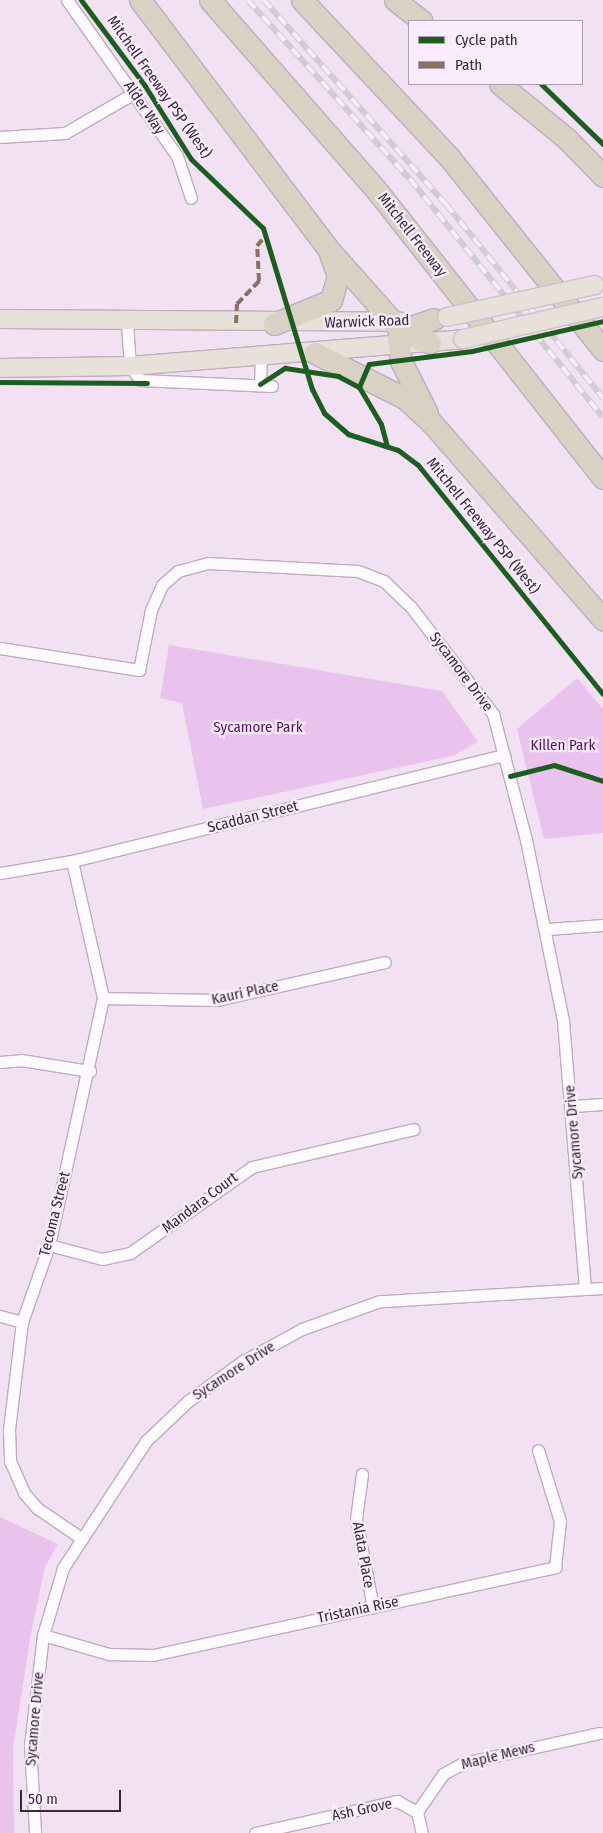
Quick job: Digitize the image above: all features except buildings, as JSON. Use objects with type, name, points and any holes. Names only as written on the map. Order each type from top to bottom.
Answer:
[{"type":"highway","points":[[140,0],[329,250],[397,334],[431,422]]},
{"type":"highway","name":"Mitchell Freeway","points":[[210,0],[378,192],[603,478]]},
{"type":"highway","points":[[302,0],[449,157],[603,350]]},
{"type":"highway","points":[[395,0],[421,20]]},
{"type":"highway","points":[[501,85],[567,139],[603,176]]},
{"type":"highway","points":[[274,324],[331,300],[338,276],[329,250]]},
{"type":"highway","points":[[397,334],[440,318]]},
{"type":"highway","points":[[397,334],[430,343]]},
{"type":"highway","points":[[315,353],[364,375],[406,399],[431,422],[603,619]]},
{"type":"main road","points":[[440,318],[599,284]]},
{"type":"main road","points":[[430,343],[463,339],[603,308]]},
{"type":"main road","name":"Warwick Road","points":[[0,319],[127,323],[274,324],[397,334]]},
{"type":"main road","name":"Warwick Road","points":[[0,368],[130,366],[315,353],[397,334]]},
{"type":"street","name":"Alder Way","points":[[67,0],[177,156],[191,198]]},
{"type":"street","points":[[0,137],[60,135],[134,93]]},
{"type":"street","points":[[127,323],[130,366],[147,383],[266,385],[261,356]]},
{"type":"street","name":"Sycamore Drive","points":[[0,648],[139,670],[151,610],[162,585],[178,571],[231,560],[358,571],[384,581],[411,606],[493,714],[504,755],[547,929],[573,1106],[585,1288],[380,1301],[302,1329],[243,1361],[188,1401],[146,1441],[63,1568],[43,1635],[30,1744],[35,1833]]},
{"type":"street","name":"Scaddan Street","points":[[0,873],[72,861],[504,755]]},
{"type":"street","name":"Tecoma Street","points":[[72,861],[103,998],[90,1070],[49,1245],[22,1322],[10,1392],[5,1462],[37,1508],[81,1538]]},
{"type":"street","points":[[547,929],[603,925]]},
{"type":"street","name":"Kauri Place","points":[[103,998],[217,1000],[385,962]]},
{"type":"street","points":[[0,1062],[21,1060],[90,1070]]},
{"type":"street","points":[[573,1106],[603,1104]]},
{"type":"street","name":"Mandara Court","points":[[49,1245],[102,1259],[130,1253],[252,1167],[414,1129]]},
{"type":"street","points":[[585,1288],[603,1288]]},
{"type":"street","points":[[0,1316],[22,1322]]},
{"type":"street","name":"Tristania Rise","points":[[43,1635],[109,1654],[153,1655],[555,1567],[560,1521],[538,1450]]},
{"type":"street","name":"Alata Place","points":[[362,1474],[356,1519],[373,1607]]},
{"type":"street","name":"Maple Mews","points":[[417,1812],[443,1774],[463,1763],[600,1733]]},
{"type":"street","name":"Ash Grove","points":[[255,1833],[397,1801],[417,1812]]},
{"type":"street","points":[[417,1812],[422,1833]]},
{"type":"green space","name":"Sycamore Park","points":[[169,645],[442,691],[478,742],[452,756],[203,809],[182,703],[160,698]]},
{"type":"green space","name":"Killen Park","points":[[577,678],[603,709],[603,833],[544,839],[517,729]]},
{"type":"green space","points":[[0,1517],[58,1544],[45,1567],[31,1633],[13,1748],[14,1833],[0,1833]]},
{"type":"railway","points":[[248,0],[410,179],[603,417]]},
{"type":"railway","points":[[264,0],[446,204],[603,398]]},
{"type":"marked path","points":[[134,93],[145,86]]},
{"type":"marked path","points":[[236,323],[237,304],[259,281],[257,246],[266,235]]},
{"type":"cycle path","name":"Mitchell Freeway PSP (West)","points":[[81,0],[145,86],[191,159],[263,228],[312,389],[324,413],[348,434],[398,450],[418,465],[603,694]]},
{"type":"cycle path","points":[[542,85],[603,144]]},
{"type":"cycle path","points":[[359,387],[369,364],[472,351],[603,321]]},
{"type":"cycle path","points":[[260,384],[285,368],[338,376],[359,387],[381,424],[387,446]]},
{"type":"cycle path","points":[[0,382],[147,383]]},
{"type":"cycle path","points":[[510,776],[554,765],[603,781]]}]
